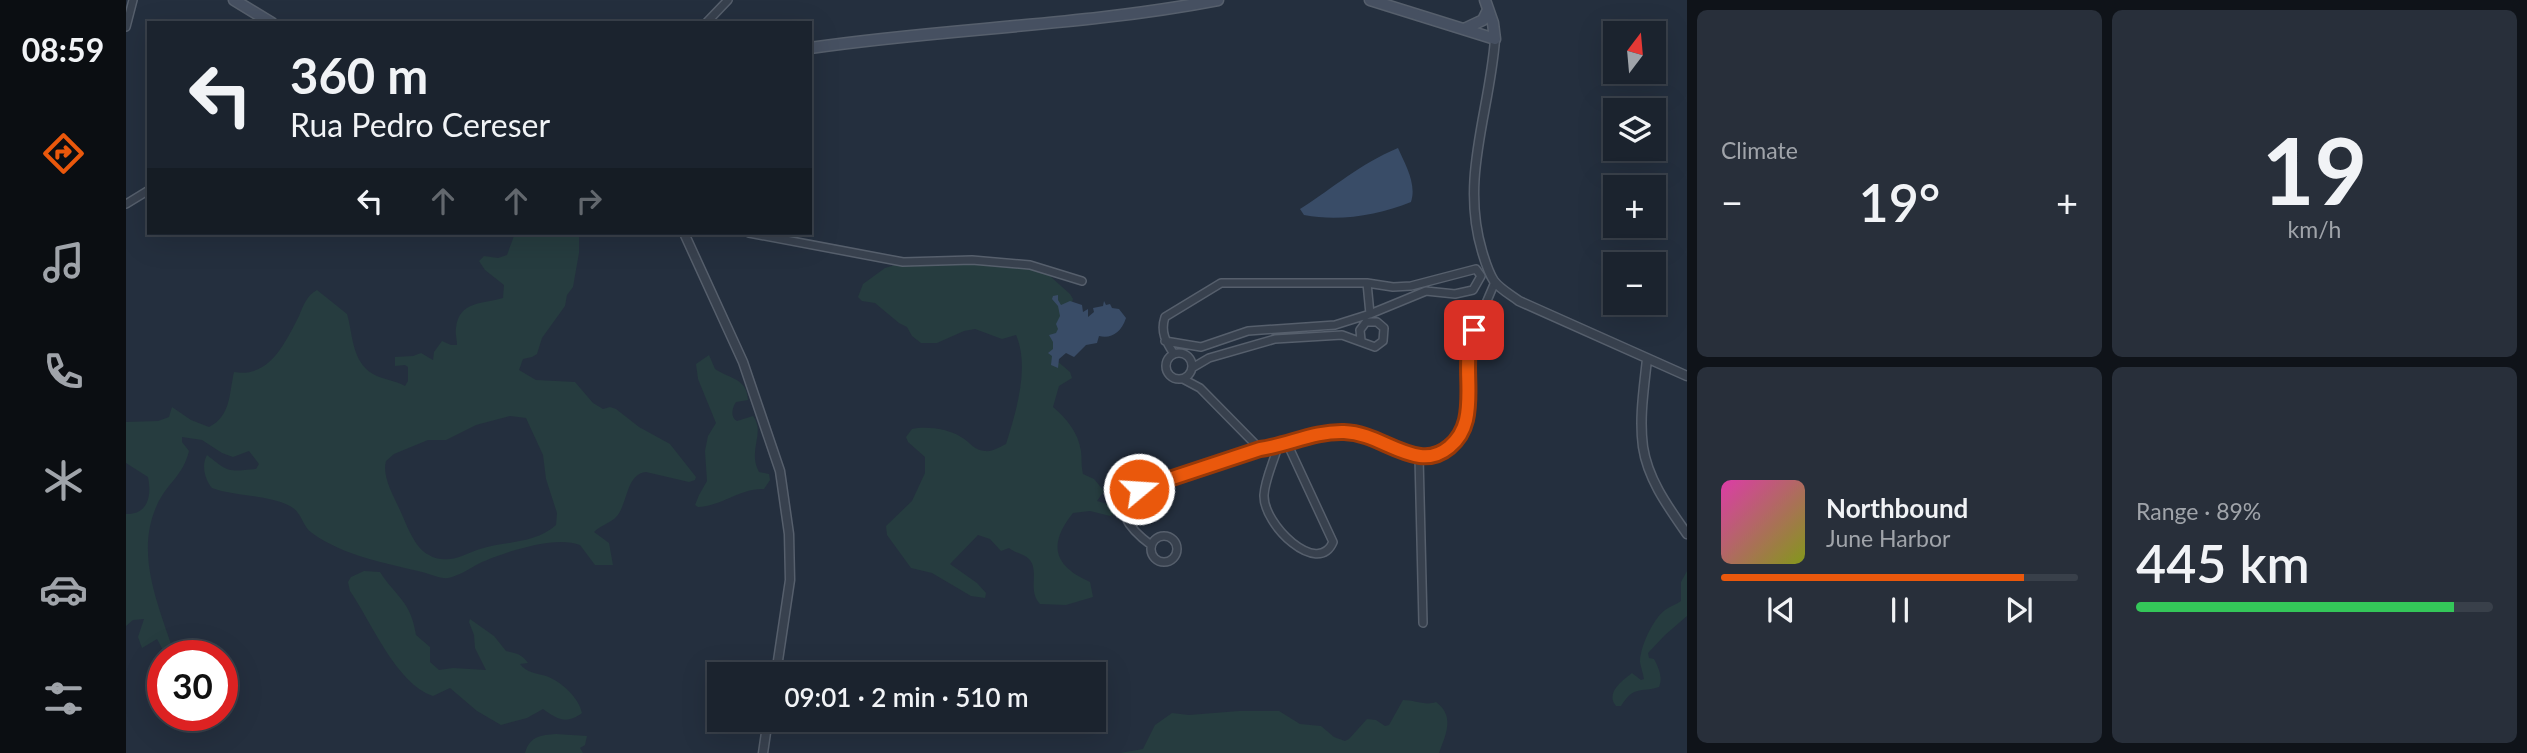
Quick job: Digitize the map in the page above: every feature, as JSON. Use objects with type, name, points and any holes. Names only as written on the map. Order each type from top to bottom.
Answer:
[{"type":"main road","points":[[234,0],[269,21]]},
{"type":"main road","points":[[812,48],[877,38],[1020,27],[1172,9],[1218,0]]},
{"type":"main road","points":[[1370,0],[1495,39]]},
{"type":"main road","points":[[1464,29],[1483,20],[1486,5]]},
{"type":"main road","points":[[1486,5],[1495,39]]},
{"type":"street","points":[[126,27],[133,0]]},
{"type":"street","points":[[708,21],[728,0]]},
{"type":"street","points":[[1495,39],[1474,168],[1477,230],[1484,258],[1495,282],[1519,300],[1687,376]]},
{"type":"street","points":[[126,204],[147,191]]},
{"type":"street","points":[[685,235],[743,362],[780,471],[789,534],[789,580],[778,662]]},
{"type":"street","points":[[760,235],[903,261],[972,260],[1030,265],[1082,281]]},
{"type":"street","points":[[1166,341],[1201,347],[1248,331],[1335,324],[1370,314],[1426,291],[1455,293],[1473,290],[1481,276],[1476,270],[1411,286],[1393,287],[1367,283],[1221,283],[1165,317],[1163,331],[1166,341],[1174,354]]},
{"type":"street","points":[[1136,531],[1169,536],[1177,551],[1174,557],[1165,562],[1152,556],[1151,545],[1136,531],[1125,520],[1125,501],[1129,493],[1260,449],[1321,434],[1352,432],[1367,435],[1419,456],[1432,456],[1452,446],[1463,428],[1467,408],[1468,343],[1495,282]]},
{"type":"street","points":[[1367,283],[1370,314]]},
{"type":"street","points":[[1183,379],[1192,369],[1209,358],[1275,339],[1342,335],[1375,347],[1380,345],[1385,337],[1384,328],[1371,321],[1342,335]]},
{"type":"street","points":[[1361,340],[1359,335],[1362,326]]},
{"type":"street","points":[[1209,358],[1174,354],[1167,360],[1166,369],[1171,376],[1200,388],[1260,449]]},
{"type":"street","points":[[1188,357],[1200,388]]},
{"type":"street","points":[[1647,359],[1643,450],[1654,481],[1687,534]]},
{"type":"street","points":[[1278,446],[1264,495],[1275,527],[1291,542],[1322,554],[1328,551],[1333,542],[1287,443]]},
{"type":"street","points":[[1419,456],[1423,623]]},
{"type":"street","points":[[1151,545],[1158,536]]},
{"type":"street","points":[[763,753],[766,732]]},
{"type":"green space","points":[[514,235],[579,235],[573,287],[567,295],[565,306],[542,338],[537,354],[523,359],[519,370],[536,380],[575,382],[593,403],[603,409],[616,409],[639,427],[670,444],[696,477],[695,480],[689,482],[646,472],[635,478],[617,516],[594,532],[609,543],[613,565],[595,565],[580,545],[570,542],[545,543],[504,554],[445,578],[365,558],[337,548],[312,533],[294,509],[281,502],[212,488],[205,472],[207,455],[224,468],[233,470],[256,469],[259,464],[249,451],[233,457],[202,440],[182,437],[182,442],[189,451],[179,473],[157,505],[148,543],[152,581],[170,640],[147,640],[147,645],[142,648],[138,637],[144,619],[133,620],[126,626],[126,514],[144,507],[149,497],[149,484],[148,477],[126,463],[126,422],[158,421],[169,417],[172,407],[191,420],[209,427],[225,411],[234,372],[257,370],[267,364],[282,347],[306,301],[317,290],[347,314],[360,362],[377,376],[405,386],[408,381],[408,367],[395,366],[395,357],[421,353],[433,360],[434,352],[442,341],[457,345],[458,319],[467,308],[503,298],[504,285],[485,270],[479,261],[484,256],[498,258],[507,255]],"holes":[[[510,416],[526,418],[543,455],[546,479],[557,513],[556,525],[539,536],[444,559],[423,551],[410,534],[386,478],[385,466],[386,461],[394,454],[428,440],[446,440],[476,425]]]},
{"type":"green space","points":[[957,261],[1041,268],[1073,299],[1056,360],[1070,372],[1072,378],[1059,386],[1053,407],[1075,432],[1081,451],[1083,474],[1094,479],[1104,491],[1097,501],[1107,504],[1117,501],[1120,505],[1118,512],[1110,516],[1090,511],[1073,513],[1060,535],[1058,553],[1062,561],[1068,569],[1090,582],[1093,597],[1066,605],[1040,604],[1034,593],[1034,569],[1029,559],[1009,548],[1001,551],[990,539],[978,535],[950,564],[977,583],[986,593],[985,598],[971,596],[932,573],[911,568],[887,535],[886,526],[912,501],[925,473],[925,457],[906,437],[912,429],[944,430],[961,437],[978,450],[988,451],[1006,444],[1014,418],[1022,375],[1016,335],[1002,339],[975,329],[937,343],[921,343],[912,336],[907,327],[875,303],[862,301],[858,297],[863,284],[885,268],[898,264],[929,265]]},
{"type":"green space","points":[[709,355],[715,369],[745,387],[748,400],[736,402],[733,415],[737,421],[753,416],[758,429],[756,464],[759,472],[769,474],[770,480],[764,489],[747,491],[715,504],[698,507],[695,505],[707,481],[705,451],[708,436],[716,423],[698,379],[696,364]]},
{"type":"green space","points":[[364,571],[380,572],[402,600],[411,614],[416,635],[430,647],[430,662],[439,670],[486,670],[475,648],[470,619],[494,636],[506,651],[523,658],[528,663],[520,664],[526,669],[552,678],[563,686],[573,696],[582,713],[566,720],[543,709],[527,718],[501,725],[477,711],[450,688],[433,696],[420,689],[407,679],[396,665],[350,591],[348,582],[351,577]]},
{"type":"green space","points":[[1687,571],[1687,616],[1648,653],[1659,669],[1659,687],[1634,692],[1621,706],[1616,706],[1612,696],[1620,684],[1632,673],[1641,680],[1644,679],[1640,662],[1645,641],[1660,614],[1681,601],[1681,582]]},
{"type":"green space","points":[[1403,700],[1436,702],[1442,707],[1447,726],[1439,753],[1120,753],[1143,749],[1155,725],[1172,713],[1189,715],[1279,711],[1300,724],[1321,726],[1334,737],[1345,741],[1367,719],[1389,725]]},
{"type":"green space","points":[[556,734],[587,736],[585,745],[580,748],[583,753],[525,753],[530,743],[537,738]]},
{"type":"water","points":[[1398,148],[1411,181],[1411,202],[1385,211],[1331,218],[1304,215],[1300,209],[1359,169]]},
{"type":"water","points":[[1058,295],[1061,305],[1070,301],[1082,305],[1083,312],[1088,309],[1088,317],[1094,312],[1093,308],[1103,306],[1104,301],[1106,305],[1110,304],[1112,308],[1119,309],[1126,318],[1115,334],[1108,337],[1099,336],[1097,343],[1086,345],[1074,357],[1066,353],[1059,359],[1058,368],[1051,365],[1052,356],[1048,353],[1053,349],[1049,335],[1056,333],[1058,329],[1058,306],[1052,299]]},
{"type":"route","points":[[1139,489],[1260,449],[1321,434],[1352,432],[1367,435],[1419,456],[1432,456],[1444,451],[1457,439],[1466,419],[1468,343],[1474,330]]}]
